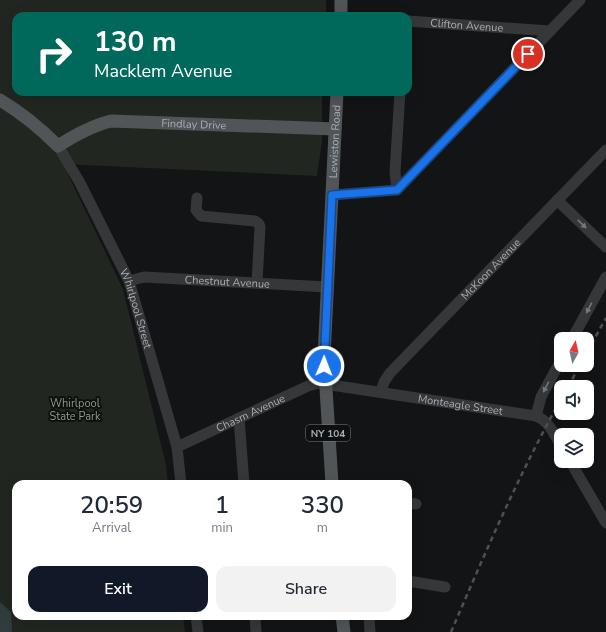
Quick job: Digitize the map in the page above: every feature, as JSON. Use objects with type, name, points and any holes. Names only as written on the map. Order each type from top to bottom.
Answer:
[{"type":"main road","points":[[341,12],[342,0]]},
{"type":"main road","name":"Lewiston Road","points":[[324,383],[324,346],[337,96]]},
{"type":"main road","points":[[0,100],[40,127],[58,146]]},
{"type":"main road","name":"Findlay Drive","points":[[58,146],[76,134],[96,125],[111,121],[335,129]]},
{"type":"main road","name":"NY 104","points":[[324,383],[332,480]]},
{"type":"main road","points":[[342,620],[344,632]]},
{"type":"street","points":[[332,195],[397,190],[580,0]]},
{"type":"street","name":"Clifton Avenue","points":[[412,21],[550,31]]},
{"type":"street","points":[[397,190],[395,172],[400,96]]},
{"type":"street","name":"Whirlpool Street","points":[[58,146],[80,183],[129,282],[177,447],[181,480]]},
{"type":"street","name":"McKoon Avenue","points":[[381,391],[384,382],[390,373],[606,150]]},
{"type":"street","points":[[197,198],[196,210],[201,216],[254,221],[259,224],[260,232],[257,283]]},
{"type":"street","points":[[557,200],[606,247]]},
{"type":"street","points":[[576,332],[606,277]]},
{"type":"street","name":"Chestnut Avenue","points":[[129,282],[144,278],[327,287]]},
{"type":"street","points":[[554,434],[548,423],[542,418],[536,416],[542,397],[555,372]]},
{"type":"street","name":"Monteagle Street","points":[[324,383],[536,416]]},
{"type":"street","name":"Chasm Avenue","points":[[177,447],[313,384],[324,383]]},
{"type":"street","points":[[239,418],[244,480]]},
{"type":"street","points":[[574,468],[606,523]]},
{"type":"street","points":[[412,582],[445,587]]},
{"type":"street","points":[[196,620],[198,632]]},
{"type":"street","points":[[255,620],[256,632]]},
{"type":"street","points":[[369,620],[370,632]]},
{"type":"green space","name":"Whirlpool State Park","points":[[0,0],[326,0],[326,12],[12,12],[12,96],[322,96],[322,141],[317,176],[63,164],[123,289],[166,465],[168,480],[12,480],[12,620],[184,620],[185,632],[0,632]]},
{"type":"shaded area","points":[[0,602],[11,612],[12,632],[0,632]]},
{"type":"railway","points":[[594,339],[606,318]]},
{"type":"railway","points":[[572,380],[576,372]]},
{"type":"railway","points":[[451,632],[517,485],[554,412]]},
{"type":"route","points":[[324,366],[332,195],[397,190],[528,54]]}]
